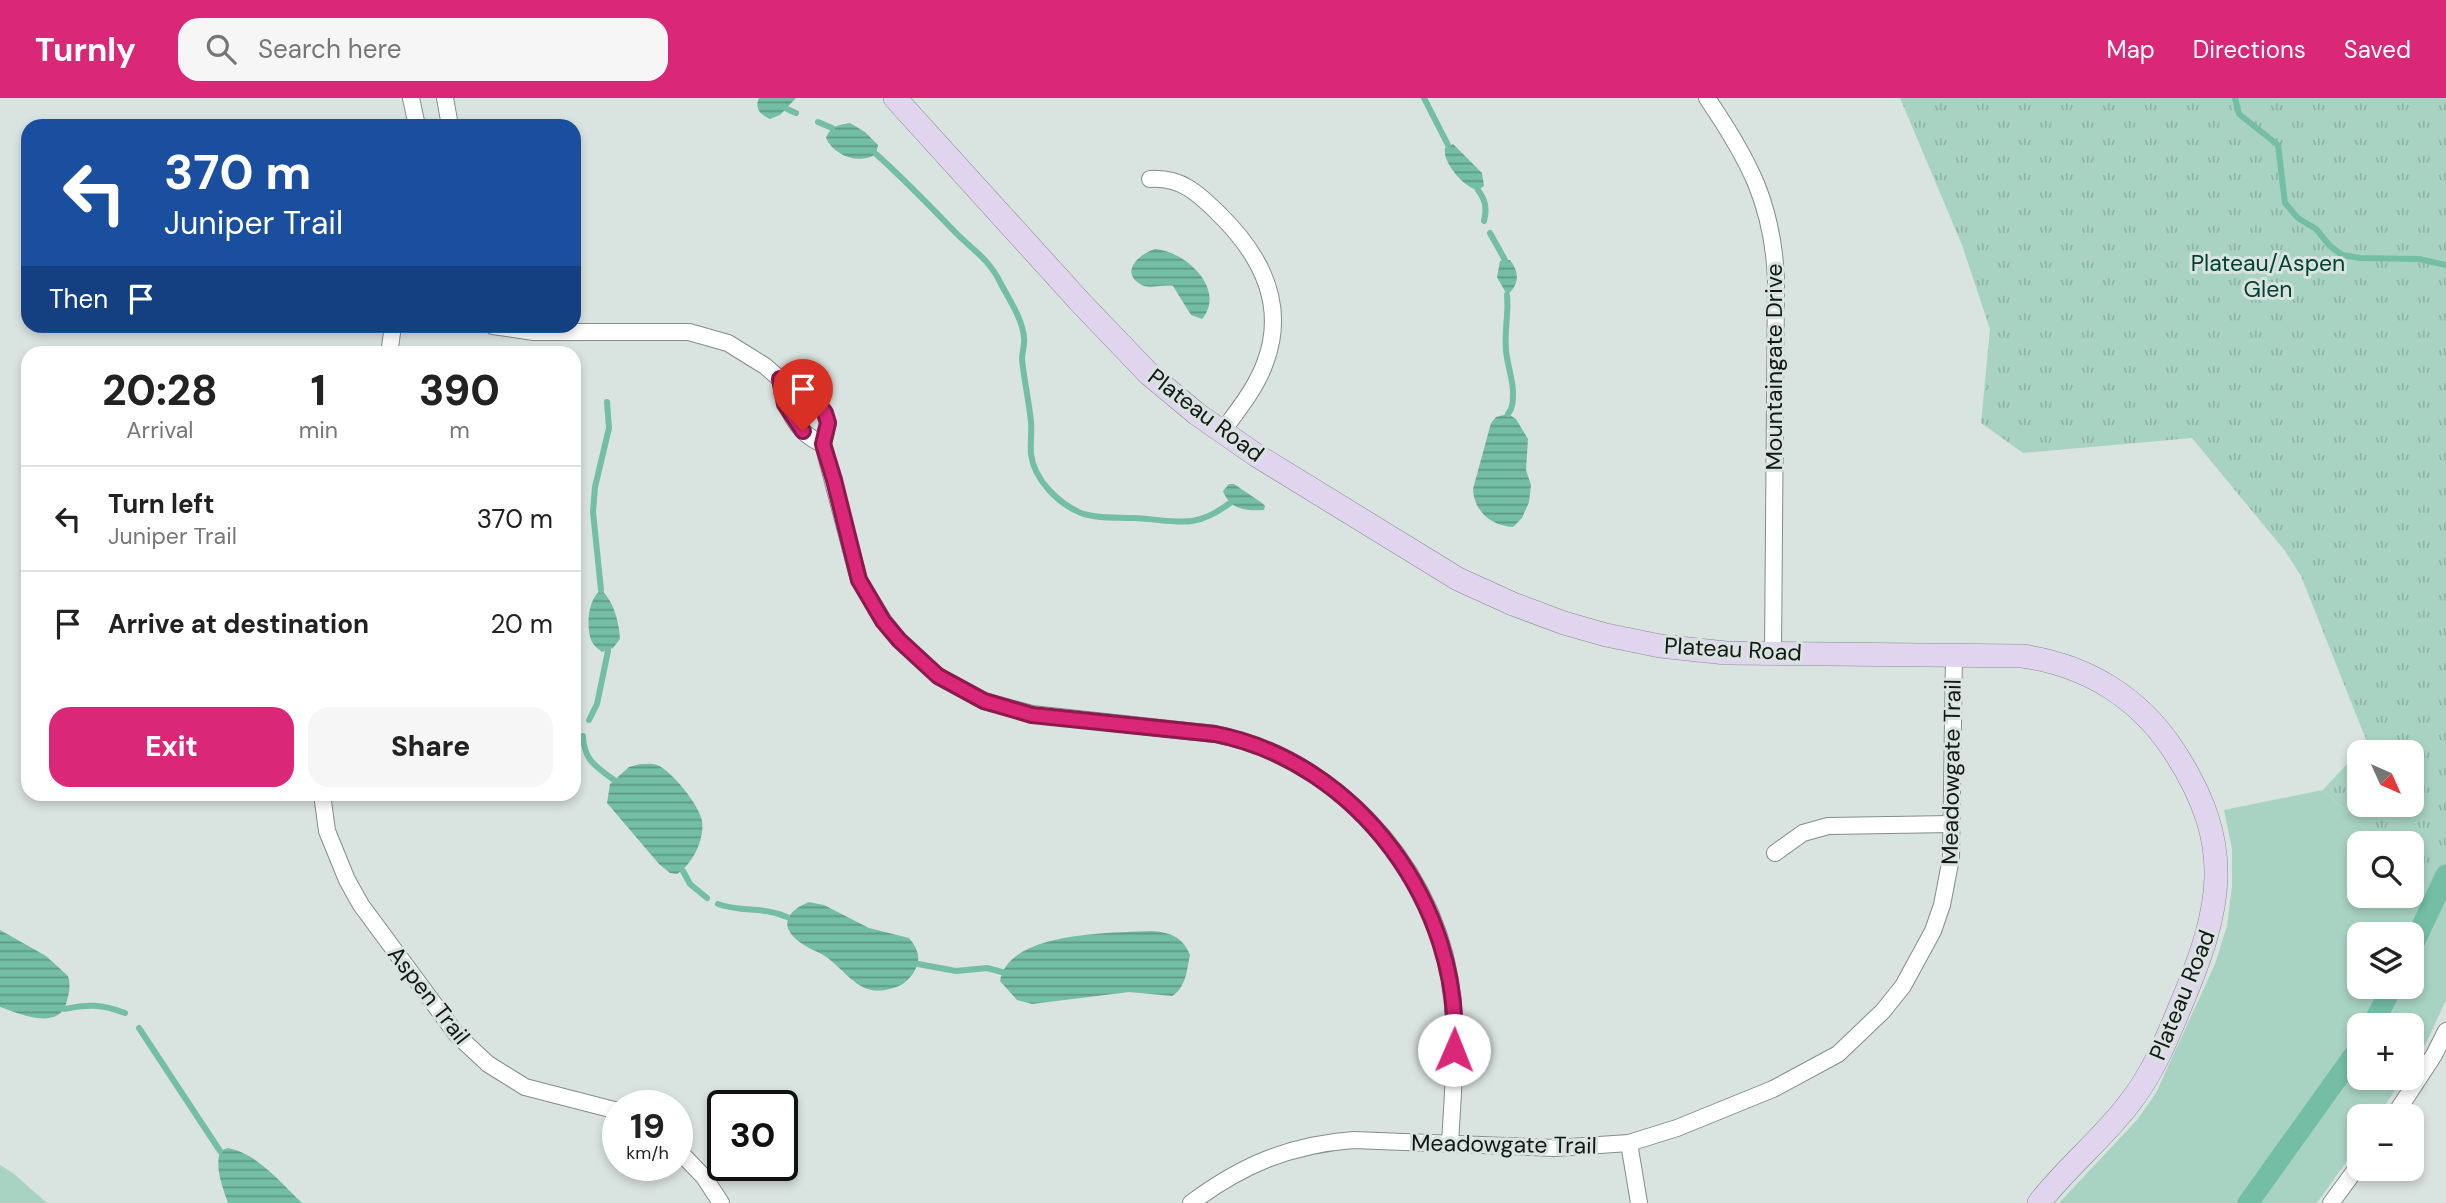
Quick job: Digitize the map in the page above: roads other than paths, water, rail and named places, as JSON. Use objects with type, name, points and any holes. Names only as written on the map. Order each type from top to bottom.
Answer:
[{"type":"street","points":[[411,98],[416,119]]},
{"type":"street","points":[[445,98],[449,119]]},
{"type":"street","name":"Plateau Road","points":[[895,98],[1118,344],[1149,374],[1222,432],[1256,455],[1432,564],[1486,593],[1593,632],[1705,652],[1954,654],[2045,659],[2113,687],[2146,715],[2171,746],[2194,782],[2213,834],[2216,890],[2210,929],[2201,957],[2151,1072],[2128,1105],[2039,1203]]},
{"type":"street","name":"Mountaingate Drive","points":[[1707,98],[1755,176],[1773,234],[1776,280],[1773,653]]},
{"type":"street","points":[[1150,178],[1176,181],[1202,197],[1245,241],[1256,258],[1267,287],[1273,313],[1270,347],[1258,377],[1222,432]]},
{"type":"street","points":[[581,332],[689,332],[728,343],[765,366],[780,379],[798,384],[819,402],[828,423],[823,444],[853,562],[868,597],[899,640],[938,676],[984,701],[1032,715],[1238,738],[1307,770],[1355,808],[1390,845],[1419,891],[1443,948],[1455,1027],[1450,1144]]},
{"type":"street","points":[[780,379],[785,404],[792,416],[814,441],[823,444]]},
{"type":"street","name":"Meadowgate Trail","points":[[1191,1203],[1217,1184],[1257,1162],[1312,1145],[1353,1140],[1555,1148],[1629,1143],[1677,1128],[1773,1089],[1838,1054],[1884,1011],[1903,986],[1933,931],[1951,858],[1954,654]]},
{"type":"street","name":"Aspen Trail","points":[[323,801],[327,831],[347,880],[361,905],[457,1035],[488,1064],[525,1087],[602,1107]]},
{"type":"street","points":[[1776,853],[1803,833],[1828,826],[1952,824]]},
{"type":"street","points":[[2402,1104],[2446,1031]]},
{"type":"street","points":[[1629,1143],[1639,1203]]},
{"type":"street","points":[[693,1166],[721,1203]]},
{"type":"street","points":[[2331,1203],[2347,1181]]},
{"type":"waterway","points":[[1424,98],[1448,145]]},
{"type":"waterway","points":[[2235,98],[2239,114],[2278,145],[2285,203],[2298,218],[2316,229],[2330,246],[2342,255],[2360,258],[2419,259],[2446,265]]},
{"type":"waterway","points":[[787,109],[796,113]]},
{"type":"waterway","points":[[818,122],[832,128]]},
{"type":"waterway","points":[[876,154],[986,262],[1012,303],[1024,338],[1022,359],[1031,422],[1033,464],[1042,482],[1056,497],[1087,515],[1173,522],[1194,521],[1217,512],[1230,503]]},
{"type":"waterway","points":[[1478,190],[1485,205],[1484,221]]},
{"type":"waterway","points":[[1490,233],[1505,260]]},
{"type":"waterway","points":[[1507,295],[1506,343],[1513,393],[1512,407],[1508,414]]},
{"type":"waterway","points":[[601,590],[593,512],[595,487],[609,428],[607,402]]},
{"type":"waterway","points":[[589,720],[597,704],[608,651]]},
{"type":"waterway","points":[[583,736],[588,757],[614,780]]},
{"type":"waterway","points":[[683,871],[690,884],[707,898]]},
{"type":"waterway","points":[[2424,922],[2446,875]]},
{"type":"waterway","points":[[718,904],[787,917]]},
{"type":"waterway","points":[[918,964],[956,971],[987,968],[1002,972]]},
{"type":"waterway","points":[[2379,1013],[2386,999]]},
{"type":"waterway","points":[[64,1009],[95,1006],[125,1013]]},
{"type":"waterway","points":[[139,1028],[220,1151]]},
{"type":"waterway","points":[[2248,1203],[2347,1065]]},
{"type":"park label","name":"Plateau/Aspen Glen","points":[[2268,276]]}]
